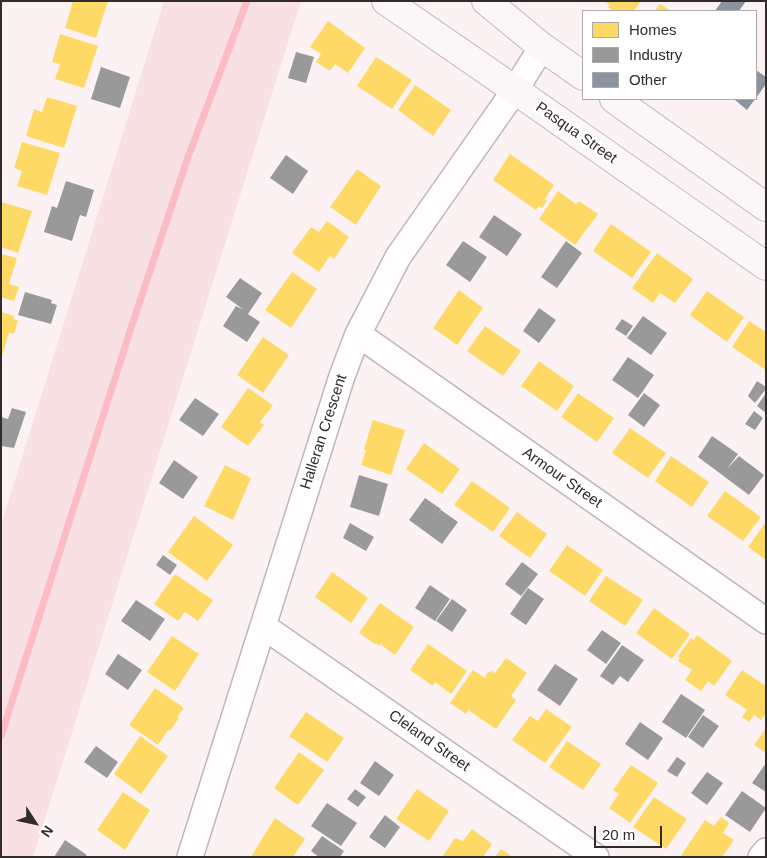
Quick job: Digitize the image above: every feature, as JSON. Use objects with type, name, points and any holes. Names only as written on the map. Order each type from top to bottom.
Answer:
[{"type":"main road","name":"Pasqua Street","points":[[386,1],[766,266]]},
{"type":"main road","points":[[486,1],[542,47],[582,75]]},
{"type":"main road","points":[[615,100],[766,207]]},
{"type":"street","name":"Halleran Crescent","points":[[190,857],[342,376],[358,334],[398,257],[515,90],[542,47]]},
{"type":"street","name":"Armour Street","points":[[358,334],[766,621]]},
{"type":"street","name":"Cleland Street","points":[[263,626],[596,857]]},
{"type":"street","points":[[761,857],[766,850]]},
{"type":"shaded area","points":[[164,1],[301,1],[33,857],[1,857],[1,525]]},
{"type":"building: Homes","points":[[73,1],[108,1],[96,38],[65,28]]},
{"type":"building: Homes","points":[[604,1],[641,1],[635,10],[612,10],[608,7],[610,5]]},
{"type":"building: Homes","points":[[660,4],[669,10],[656,10]]},
{"type":"building: Homes","points":[[328,21],[365,48],[348,73],[335,64],[330,71],[316,62],[321,54],[310,47]]},
{"type":"building: Homes","points":[[60,34],[98,46],[84,88],[55,79],[60,64],[52,62]]},
{"type":"building: Homes","points":[[376,57],[412,80],[392,109],[357,86]]},
{"type":"building: Homes","points":[[415,85],[451,110],[433,136],[398,110]]},
{"type":"building: Homes","points":[[47,97],[77,106],[64,148],[26,136],[34,109],[42,112]]},
{"type":"building: Homes","points":[[22,142],[60,153],[47,195],[17,186],[22,171],[14,168]]},
{"type":"building: Homes","points":[[510,154],[554,185],[545,199],[547,201],[542,208],[539,206],[536,210],[493,180]]},
{"type":"building: Homes","points":[[357,169],[381,186],[356,225],[330,207]]},
{"type":"building: Homes","points":[[558,191],[576,204],[579,201],[598,214],[575,245],[539,219]]},
{"type":"building: Homes","points":[[1,202],[32,211],[18,253],[1,247]]},
{"type":"building: Homes","points":[[327,221],[349,237],[334,259],[330,256],[319,272],[292,253],[311,227],[319,232]]},
{"type":"building: Homes","points":[[611,224],[651,252],[632,278],[593,251]]},
{"type":"building: Homes","points":[[657,253],[693,279],[675,303],[660,293],[653,303],[632,288]]},
{"type":"building: Homes","points":[[1,254],[17,258],[9,284],[19,287],[14,301],[1,297]]},
{"type":"building: Homes","points":[[292,272],[317,289],[291,328],[265,310]]},
{"type":"building: Homes","points":[[459,290],[483,308],[457,345],[433,328]]},
{"type":"building: Homes","points":[[707,291],[744,317],[727,342],[690,315]]},
{"type":"building: Homes","points":[[1,312],[14,316],[14,319],[18,320],[14,334],[9,333],[2,356]]},
{"type":"building: Homes","points":[[749,321],[766,332],[766,370],[732,347]]},
{"type":"building: Homes","points":[[485,326],[521,351],[503,376],[467,351]]},
{"type":"building: Homes","points":[[263,337],[289,355],[263,393],[237,375]]},
{"type":"building: Homes","points":[[539,361],[574,386],[557,411],[521,386]]},
{"type":"building: Homes","points":[[248,388],[273,405],[260,422],[264,425],[248,446],[221,427]]},
{"type":"building: Homes","points":[[578,393],[614,418],[597,442],[561,417]]},
{"type":"building: Homes","points":[[373,420],[405,430],[391,475],[361,465]]},
{"type":"building: Homes","points":[[630,428],[666,453],[648,478],[612,453]]},
{"type":"building: Homes","points":[[424,443],[460,469],[442,494],[406,469]]},
{"type":"building: Homes","points":[[671,456],[709,482],[692,507],[655,481]]},
{"type":"building: Homes","points":[[225,465],[251,478],[233,520],[204,506]]},
{"type":"building: Homes","points":[[472,481],[510,508],[493,532],[454,505]]},
{"type":"building: Homes","points":[[725,491],[761,517],[743,541],[707,516]]},
{"type":"building: Homes","points":[[517,512],[547,534],[530,558],[499,536]]},
{"type":"building: Homes","points":[[194,516],[233,545],[207,581],[168,552]]},
{"type":"building: Homes","points":[[766,522],[766,560],[748,547]]},
{"type":"building: Homes","points":[[567,545],[603,570],[585,596],[549,571]]},
{"type":"building: Homes","points":[[332,572],[368,598],[351,623],[315,597]]},
{"type":"building: Homes","points":[[175,574],[213,600],[198,621],[185,612],[178,621],[154,604]]},
{"type":"building: Homes","points":[[606,576],[643,600],[625,626],[589,601]]},
{"type":"building: Homes","points":[[380,603],[414,627],[395,655],[380,644],[379,646],[375,644],[359,633]]},
{"type":"building: Homes","points":[[654,608],[690,634],[672,659],[636,633]]},
{"type":"building: Homes","points":[[697,635],[732,661],[714,686],[708,681],[701,691],[685,680],[692,670],[678,661],[680,658],[678,656],[691,638],[694,640]]},
{"type":"building: Homes","points":[[172,636],[199,654],[175,691],[147,672]]},
{"type":"building: Homes","points":[[428,644],[467,671],[451,694],[435,682],[433,686],[410,670]]},
{"type":"building: Homes","points":[[506,658],[527,673],[511,696],[516,700],[496,729],[468,710],[466,714],[450,703],[473,670],[485,678],[487,673],[491,671],[495,673]]},
{"type":"building: Homes","points":[[742,670],[766,686],[766,713],[761,720],[754,715],[749,722],[742,717],[747,710],[725,695]]},
{"type":"building: Homes","points":[[155,688],[184,708],[170,731],[168,730],[158,745],[129,725]]},
{"type":"building: Homes","points":[[546,709],[572,727],[545,763],[512,740],[530,716],[538,721]]},
{"type":"building: Homes","points":[[306,712],[344,738],[327,762],[289,736]]},
{"type":"building: Homes","points":[[766,728],[766,753],[754,745]]},
{"type":"building: Homes","points":[[140,736],[168,756],[141,794],[114,774]]},
{"type":"building: Homes","points":[[567,741],[601,764],[583,790],[549,767]]},
{"type":"building: Homes","points":[[299,752],[324,770],[298,805],[274,788]]},
{"type":"building: Homes","points":[[631,765],[658,783],[630,823],[609,808],[619,794],[613,790]]},
{"type":"building: Homes","points":[[417,789],[449,811],[429,841],[396,819]]},
{"type":"building: Homes","points":[[123,792],[150,810],[125,850],[97,830]]},
{"type":"building: Homes","points":[[654,797],[687,819],[666,849],[633,827]]},
{"type":"building: Homes","points":[[721,817],[729,823],[723,833],[734,840],[722,857],[680,857],[705,820],[714,826]]},
{"type":"building: Homes","points":[[275,818],[305,839],[293,857],[251,857]]},
{"type":"building: Homes","points":[[472,829],[492,844],[483,857],[442,857],[455,838],[463,841]]},
{"type":"building: Homes","points":[[501,849],[513,857],[495,857]]},
{"type":"building: Industry","points":[[296,52],[314,57],[306,83],[288,78]]},
{"type":"building: Industry","points":[[101,67],[130,77],[120,108],[91,99]]},
{"type":"building: Industry","points":[[286,155],[308,171],[293,194],[270,178]]},
{"type":"building: Industry","points":[[66,181],[94,190],[86,217],[80,215],[72,241],[44,232],[52,206],[57,208]]},
{"type":"building: Industry","points":[[494,215],[522,234],[507,256],[479,237]]},
{"type":"building: Industry","points":[[463,241],[487,257],[470,282],[446,265]]},
{"type":"building: Industry","points":[[566,241],[582,253],[557,288],[541,277]]},
{"type":"building: Industry","points":[[240,278],[262,293],[248,314],[260,322],[247,342],[223,326],[236,306],[244,310],[226,297]]},
{"type":"building: Industry","points":[[25,292],[52,300],[51,303],[57,305],[51,324],[18,315]]},
{"type":"building: Industry","points":[[539,308],[556,320],[539,343],[523,331]]},
{"type":"building: Industry","points":[[643,316],[667,333],[651,355],[627,338]]},
{"type":"building: Industry","points":[[622,319],[633,326],[626,336],[615,329]]},
{"type":"building: Industry","points":[[628,357],[654,375],[638,398],[612,380]]},
{"type":"building: Industry","points":[[757,381],[766,389],[755,403],[748,396]]},
{"type":"building: Industry","points":[[644,393],[660,405],[644,427],[628,415]]},
{"type":"building: Industry","points":[[766,393],[766,413],[757,406]]},
{"type":"building: Industry","points":[[195,398],[219,414],[203,436],[179,420]]},
{"type":"building: Industry","points":[[12,408],[26,412],[14,448],[1,446],[1,417],[8,419]]},
{"type":"building: Industry","points":[[754,411],[763,418],[755,430],[745,424]]},
{"type":"building: Industry","points":[[712,436],[738,454],[727,469],[739,456],[764,475],[749,495],[698,457]]},
{"type":"building: Industry","points":[[174,460],[198,477],[183,499],[159,483]]},
{"type":"building: Industry","points":[[359,475],[388,484],[379,516],[350,507]]},
{"type":"building: Industry","points":[[425,498],[441,509],[438,514],[441,510],[458,522],[442,544],[409,520]]},
{"type":"building: Industry","points":[[350,523],[374,537],[366,551],[343,538]]},
{"type":"building: Industry","points":[[163,555],[177,565],[170,575],[156,565]]},
{"type":"building: Industry","points":[[522,562],[538,574],[521,596],[505,584]]},
{"type":"building: Industry","points":[[430,585],[450,599],[435,621],[415,608]]},
{"type":"building: Industry","points":[[528,588],[544,599],[526,625],[510,614]]},
{"type":"building: Industry","points":[[452,599],[467,610],[452,632],[436,621]]},
{"type":"building: Industry","points":[[136,600],[165,619],[150,641],[121,621]]},
{"type":"building: Industry","points":[[602,630],[621,643],[606,664],[587,650]]},
{"type":"building: Industry","points":[[622,645],[644,660],[628,682],[620,676],[613,685],[600,676]]},
{"type":"building: Industry","points":[[118,654],[142,670],[128,690],[105,674]]},
{"type":"building: Industry","points":[[555,664],[578,679],[560,706],[537,690]]},
{"type":"building: Industry","points":[[681,694],[705,710],[686,738],[662,722]]},
{"type":"building: Industry","points":[[703,715],[719,726],[703,748],[688,737]]},
{"type":"building: Industry","points":[[640,722],[663,738],[648,760],[625,744]]},
{"type":"building: Industry","points":[[96,746],[118,762],[107,778],[84,762]]},
{"type":"building: Industry","points":[[677,757],[686,763],[677,777],[667,771]]},
{"type":"building: Industry","points":[[375,761],[394,775],[379,796],[360,783]]},
{"type":"building: Industry","points":[[766,763],[766,792],[752,783]]},
{"type":"building: Industry","points":[[707,772],[723,783],[707,805],[691,793]]},
{"type":"building: Industry","points":[[355,789],[366,797],[358,807],[347,799]]},
{"type":"building: Industry","points":[[742,791],[766,808],[750,832],[725,815]]},
{"type":"building: Industry","points":[[327,803],[357,823],[341,846],[311,826]]},
{"type":"building: Industry","points":[[385,815],[400,827],[385,848],[369,837]]},
{"type":"building: Industry","points":[[322,836],[344,851],[340,857],[319,857],[311,851]]},
{"type":"building: Industry","points":[[65,840],[87,855],[85,857],[54,857]]},
{"type":"building: Other","points":[[722,1],[746,1],[740,10],[716,10]]},
{"type":"building: Other","points":[[757,71],[766,77],[766,84],[757,97]]},
{"type":"building: Other","points":[[735,100],[754,100],[747,110]]},
{"type":"waterway","points":[[1,736],[132,325],[188,157],[247,1]]}]
